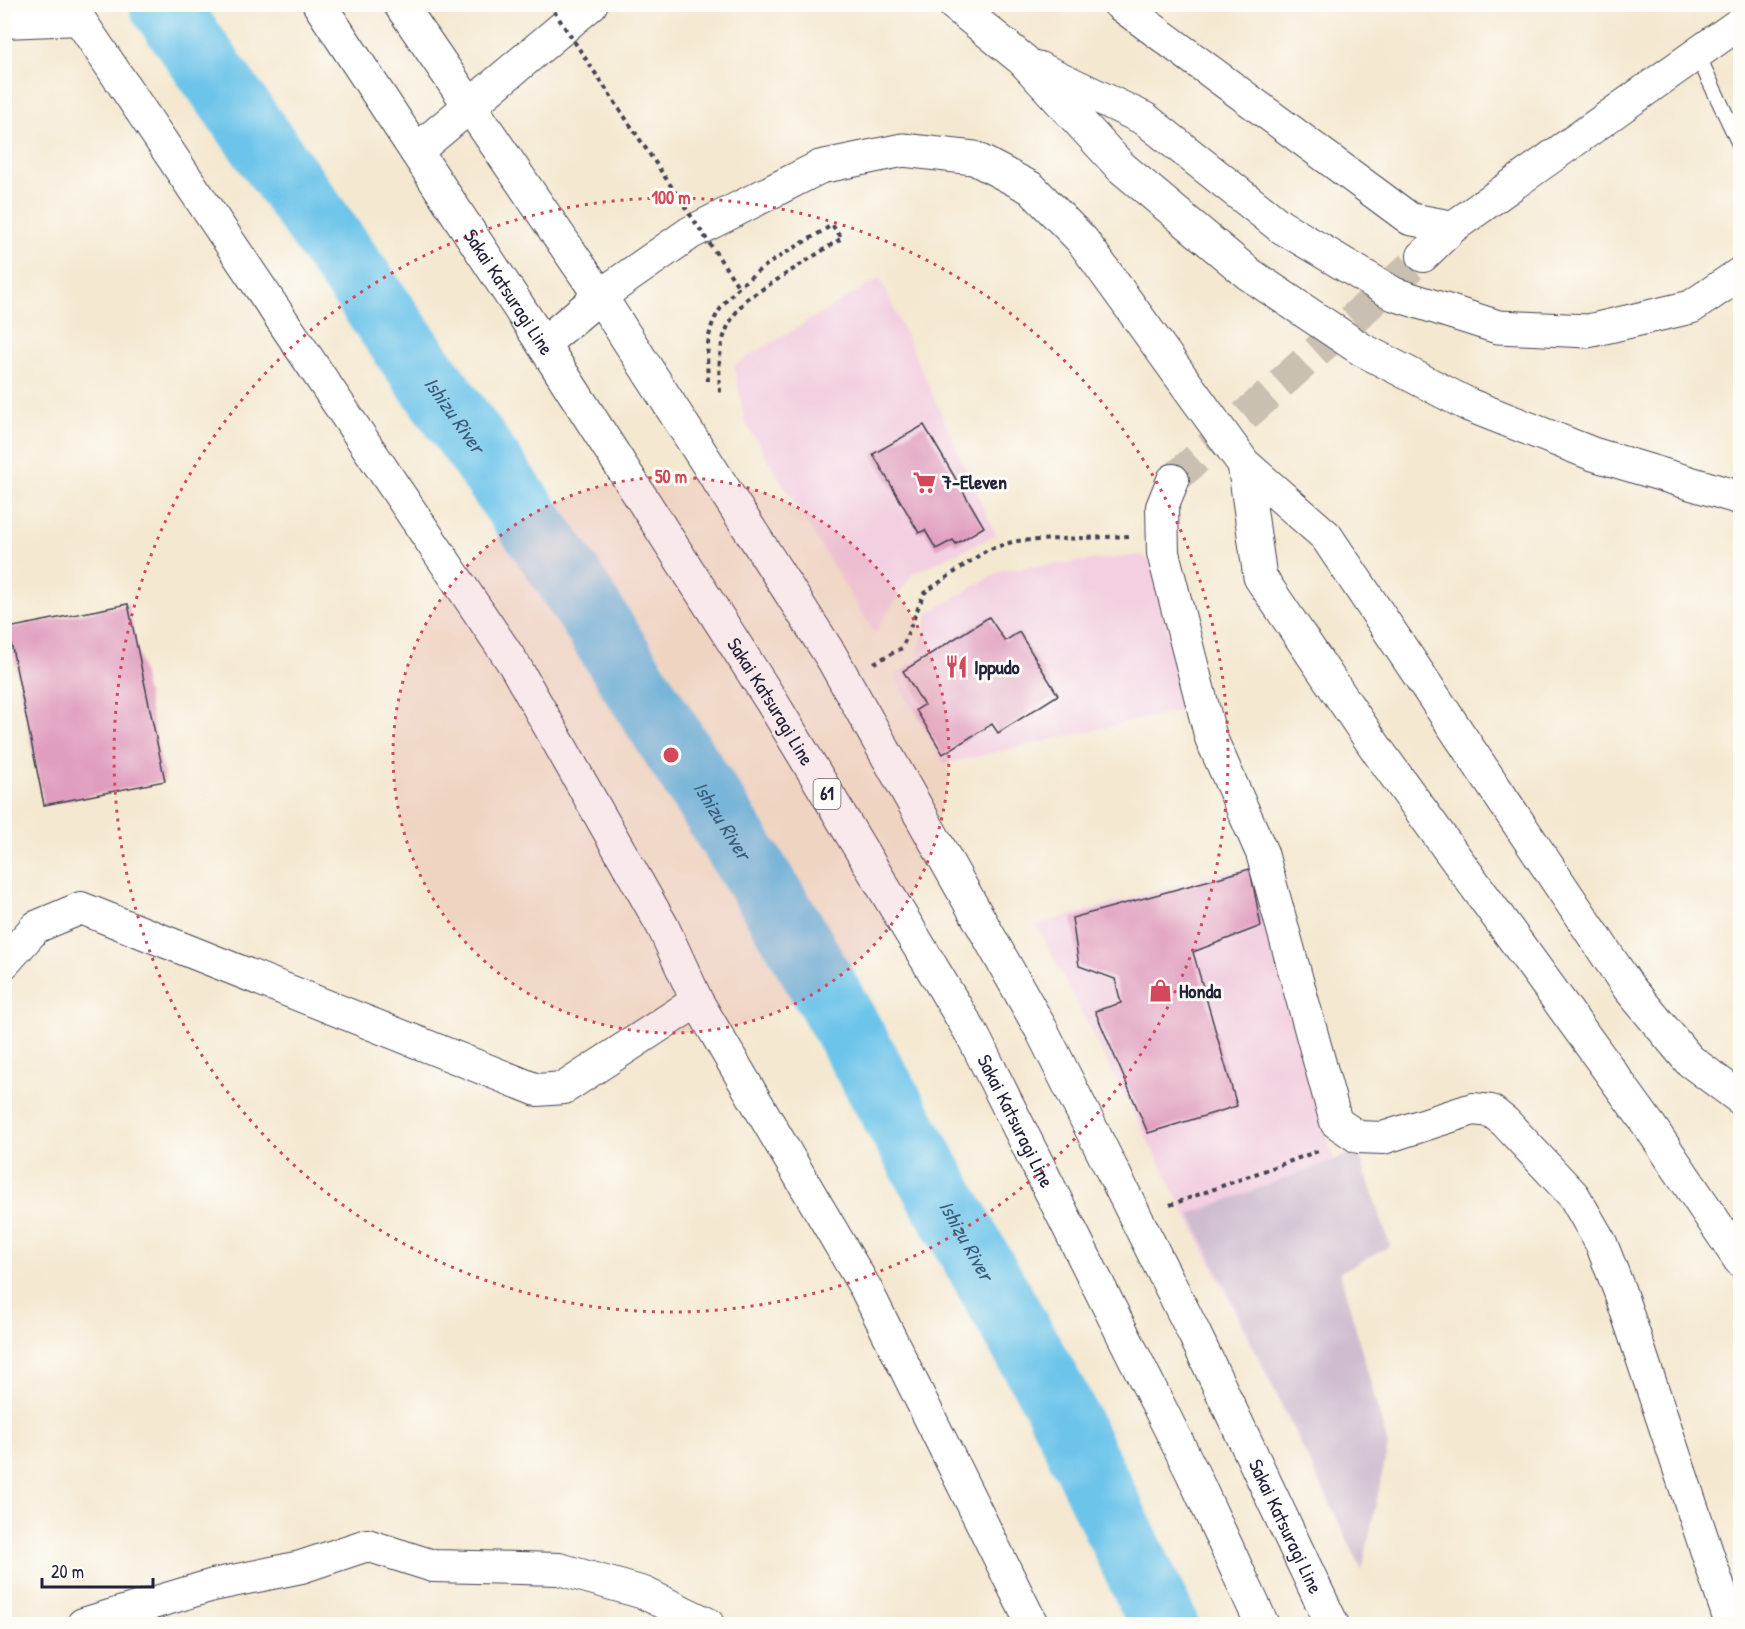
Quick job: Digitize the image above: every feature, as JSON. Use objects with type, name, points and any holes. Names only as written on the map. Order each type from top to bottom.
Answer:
[{"type":"main road","name":"Sakai Katsuragi Line","points":[[319,4],[543,344],[772,702],[973,1036],[1192,1472],[1262,1624]]},
{"type":"main road","name":"Sakai Katsuragi Line","points":[[400,4],[600,296],[831,656],[1041,1029],[1138,1219],[1332,1624]]},
{"type":"main road","points":[[416,151],[470,108],[591,4]]},
{"type":"main road","points":[[954,4],[1023,60],[1121,167],[1249,274],[1361,349],[1469,405],[1582,450],[1740,498]]},
{"type":"main road","points":[[1023,60],[1145,119],[1280,226],[1394,294],[1498,327],[1588,332],[1691,307],[1740,274]]},
{"type":"main road","points":[[543,344],[600,296],[690,233],[820,167],[903,150],[974,158],[1031,188],[1082,240],[1245,464],[1326,536],[1629,988],[1689,1060],[1740,1098]]},
{"type":"main road","points":[[1245,464],[1260,577],[1378,751],[1651,1128],[1740,1260]]},
{"type":"street","points":[[1119,4],[1410,219],[1453,227]]},
{"type":"street","points":[[4,22],[75,12],[515,666],[663,927],[697,1001],[866,1289],[1032,1624]]},
{"type":"street","points":[[1423,256],[1453,227],[1740,23]]},
{"type":"street","points":[[1173,480],[1162,507],[1163,553],[1211,738],[1262,853],[1336,1122],[1358,1137],[1383,1138],[1473,1109],[1491,1111],[1505,1122],[1574,1196],[1601,1243],[1620,1292],[1731,1624]]},
{"type":"street","points":[[4,963],[36,927],[81,908],[537,1090],[564,1088],[697,1001]]},
{"type":"street","points":[[83,1624],[213,1585],[301,1567],[367,1545],[433,1566],[559,1569],[644,1593],[708,1624]]},
{"type":"lane","points":[[1697,54],[1740,145]]},
{"type":"path","points":[[549,4],[738,286]]},
{"type":"path","points":[[708,381],[707,354],[712,326],[738,286],[832,225],[842,238],[747,299],[735,312],[719,350],[720,393]]},
{"type":"path","points":[[872,664],[902,648],[924,593],[987,550],[1015,541],[1163,533]]},
{"type":"path","points":[[1138,1219],[1358,1137]]},
{"type":"shaded area","points":[[880,278],[996,535],[913,573],[874,633],[745,422],[734,365]]},
{"type":"shaded area","points":[[1140,555],[1153,563],[1186,709],[944,764],[894,675],[917,659],[928,613],[1002,570]]},
{"type":"shaded area","points":[[1250,869],[1334,1160],[1358,1151],[1390,1246],[1340,1272],[1388,1446],[1362,1570],[1186,1214],[1036,925],[1214,874]]},
{"type":"shaded area","points":[[1358,1151],[1390,1246],[1340,1272],[1388,1446],[1362,1570],[1190,1214]]},
{"type":"building","name":"7-Eleven","points":[[924,425],[984,527],[956,544],[953,540],[936,549],[925,530],[919,533],[873,454]]},
{"type":"building","points":[[128,604],[165,781],[44,805],[8,628]]},
{"type":"building","points":[[989,617],[1005,641],[1019,632],[1058,695],[998,733],[992,724],[943,754],[916,710],[924,705],[903,671]]},
{"type":"building","name":"Honda","points":[[1250,869],[1261,926],[1193,952],[1237,1106],[1148,1133],[1095,1011],[1121,1003],[1115,979],[1079,966],[1072,918]]},
{"type":"waterway","name":"Ishizu River","points":[[163,4],[559,563],[793,933],[1056,1400],[1164,1624]]},
{"type":"tunnel","points":[[1173,480],[1423,256]]},
{"type":"place","name":"7-Eleven","points":[[924,482]]},
{"type":"place","name":"Ippudo","points":[[956,667]]},
{"type":"place","name":"Honda","points":[[1161,991]]}]
